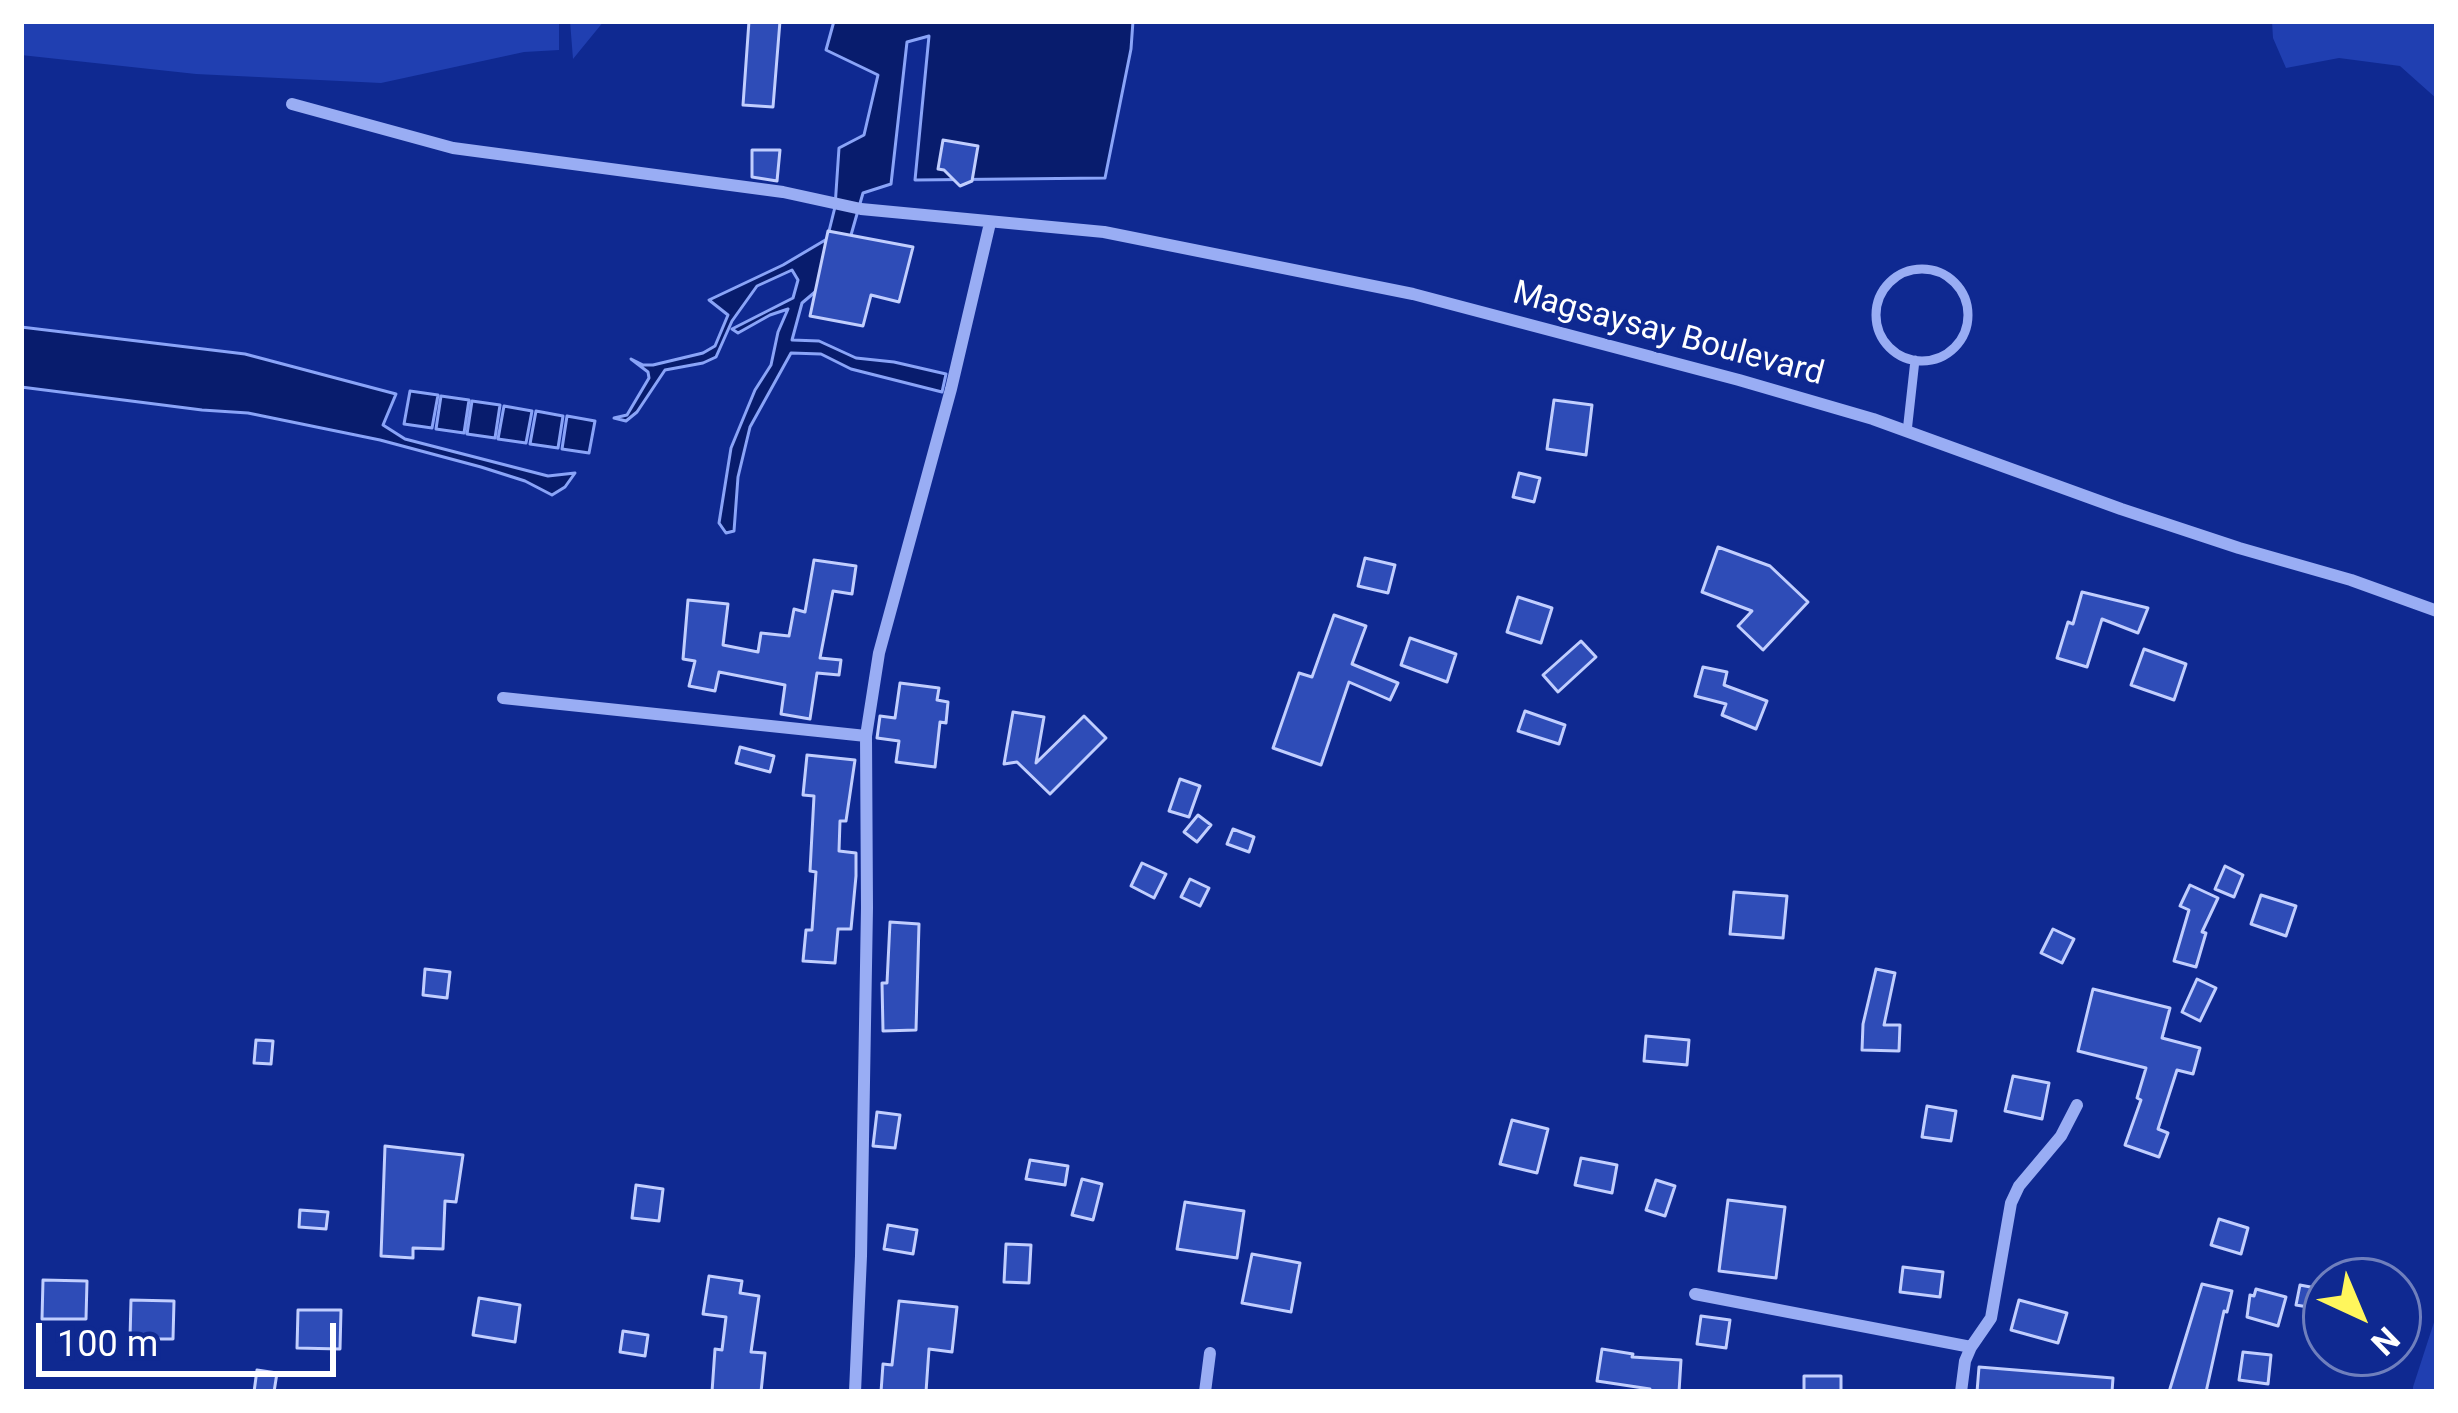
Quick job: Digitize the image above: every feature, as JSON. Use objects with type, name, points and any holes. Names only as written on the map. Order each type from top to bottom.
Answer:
[{"type":"street","name":"Magsaysay Boulevard","points":[[292,104],[453,148],[783,192],[861,209],[1104,232],[1413,294],[1873,419],[2121,509],[2437,611]]},
{"type":"street","points":[[854,1392],[861,1256],[866,736],[879,653],[951,389],[990,223]]},
{"type":"street","points":[[503,698],[866,736]]},
{"type":"street","points":[[1961,1392],[1965,1361],[1991,1318],[2011,1203],[2019,1186],[2061,1136],[2077,1105]]},
{"type":"street","points":[[1695,1294],[1971,1347]]},
{"type":"street","points":[[1205,1392],[1210,1353]]},
{"type":"lane","points":[[1922,268],[1948,277],[1965,298],[1966,325],[1953,348],[1941,356],[1915,360],[1901,356],[1876,325],[1879,298],[1896,277],[1922,268]]},
{"type":"lane","points":[[1906,432],[1915,360]]},
{"type":"shaded area","points":[[21,21],[559,21],[559,50],[524,52],[381,83],[196,74],[21,55]]},
{"type":"shaded area","points":[[570,21],[604,21],[573,59]]},
{"type":"shaded area","points":[[834,21],[1133,21],[1105,178],[915,180],[929,36],[907,42],[891,184],[863,193],[841,270],[802,303],[792,340],[819,341],[856,358],[946,374],[942,392],[851,369],[821,354],[791,353],[750,427],[738,477],[734,531],[726,533],[719,523],[731,448],[771,365],[788,309],[738,333],[732,329],[793,298],[798,280],[792,270],[757,286],[732,321],[716,357],[665,370],[637,412],[626,421],[614,418],[627,415],[649,378],[631,359],[653,365],[715,346],[728,315],[709,300],[827,239],[835,207],[839,148],[864,135],[878,75],[826,50]]},
{"type":"shaded area","points":[[2272,21],[2437,21],[2437,99],[2400,66],[2339,58],[2286,68],[2273,38]]},
{"type":"shaded area","points":[[21,327],[245,354],[396,394],[383,425],[405,439],[548,476],[575,473],[552,495],[481,467],[248,413],[21,387]]},
{"type":"shaded area","points":[[410,391],[438,395],[432,428],[404,424]]},
{"type":"shaded area","points":[[441,396],[469,400],[464,433],[436,429]]},
{"type":"shaded area","points":[[472,401],[500,405],[495,438],[467,434]]},
{"type":"shaded area","points":[[504,406],[532,411],[526,443],[498,439]]},
{"type":"shaded area","points":[[536,411],[563,416],[558,448],[530,444]]},
{"type":"shaded area","points":[[567,416],[595,421],[589,453],[562,449]]},
{"type":"shaded area","points":[[2437,1313],[2437,1392],[2413,1392],[2416,1377],[2422,1377],[2422,1359]]},
{"type":"building","points":[[749,21],[780,21],[773,107],[743,105]]},
{"type":"building","points":[[943,140],[978,146],[972,181],[960,186],[938,169]]},
{"type":"building","points":[[752,150],[780,150],[777,181],[752,177]]},
{"type":"building","points":[[828,231],[913,247],[899,302],[871,295],[863,326],[810,316]]},
{"type":"building","points":[[1554,400],[1592,405],[1586,455],[1547,449]]},
{"type":"building","points":[[1519,473],[1540,478],[1534,502],[1513,497]]},
{"type":"building","points":[[1718,547],[1770,566],[1808,602],[1763,650],[1738,626],[1752,611],[1702,592]]},
{"type":"building","points":[[1365,558],[1395,565],[1388,593],[1358,586]]},
{"type":"building","points":[[814,560],[856,566],[852,594],[833,591],[820,658],[841,660],[839,675],[817,673],[810,719],[781,714],[785,685],[719,672],[715,691],[689,686],[695,661],[683,659],[688,600],[728,604],[723,645],[758,652],[761,633],[789,636],[794,609],[805,612]]},
{"type":"building","points":[[2082,592],[2148,608],[2138,633],[2102,619],[2087,667],[2057,658]]},
{"type":"building","points":[[1518,597],[1552,608],[1541,643],[1507,632]]},
{"type":"building","points":[[1334,615],[1366,626],[1352,664],[1398,683],[1390,700],[1349,682],[1321,765],[1273,748],[1299,673],[1312,677]]},
{"type":"building","points":[[1410,638],[1456,654],[1447,682],[1401,665]]},
{"type":"building","points":[[1581,641],[1596,657],[1558,692],[1543,675]]},
{"type":"building","points":[[2144,649],[2186,664],[2174,700],[2131,685]]},
{"type":"building","points":[[1703,667],[1727,672],[1724,685],[1767,701],[1756,729],[1722,715],[1726,704],[1695,696]]},
{"type":"building","points":[[900,683],[939,688],[937,700],[948,702],[946,723],[940,722],[935,767],[896,762],[899,741],[877,738],[880,716],[895,718]]},
{"type":"building","points":[[1525,711],[1565,725],[1559,744],[1518,731]]},
{"type":"building","points":[[1013,712],[1044,717],[1036,763],[1084,716],[1106,738],[1050,794],[1017,762],[1004,764]]},
{"type":"building","points":[[740,747],[774,756],[770,772],[736,763]]},
{"type":"building","points":[[807,755],[855,760],[846,821],[840,821],[839,851],[856,853],[851,929],[838,929],[835,963],[803,961],[806,930],[812,930],[816,872],[810,871],[814,796],[803,795]]},
{"type":"building","points":[[1180,779],[1200,786],[1189,817],[1169,811]]},
{"type":"building","points":[[1198,815],[1211,825],[1197,842],[1184,832]]},
{"type":"building","points":[[1233,829],[1254,837],[1249,852],[1227,844]]},
{"type":"building","points":[[1142,863],[1166,874],[1154,898],[1131,886]]},
{"type":"building","points":[[2225,866],[2243,875],[2234,897],[2215,889]]},
{"type":"building","points":[[1190,879],[1209,888],[1200,906],[1181,897]]},
{"type":"building","points":[[2190,885],[2218,898],[2202,932],[2206,933],[2196,967],[2174,961],[2189,910],[2180,906]]},
{"type":"building","points":[[1734,892],[1787,896],[1783,938],[1730,934]]},
{"type":"building","points":[[2261,895],[2296,906],[2286,936],[2251,924]]},
{"type":"building","points":[[890,922],[919,924],[916,1030],[883,1031],[882,983],[887,983]]},
{"type":"building","points":[[2053,929],[2074,939],[2062,963],[2041,953]]},
{"type":"building","points":[[425,969],[450,972],[447,998],[423,995]]},
{"type":"building","points":[[1876,969],[1895,973],[1884,1025],[1900,1025],[1899,1051],[1862,1050]]},
{"type":"building","points":[[2197,979],[2216,988],[2200,1021],[2182,1012]]},
{"type":"building","points":[[2093,989],[2170,1008],[2162,1038],[2200,1048],[2193,1074],[2177,1070],[2158,1129],[2168,1133],[2159,1157],[2125,1145],[2146,1068],[2078,1051]]},
{"type":"building","points":[[1646,1036],[1689,1040],[1687,1065],[1644,1061]]},
{"type":"building","points":[[256,1040],[273,1041],[271,1064],[254,1063]]},
{"type":"building","points":[[2013,1076],[2049,1083],[2042,1119],[2005,1111]]},
{"type":"building","points":[[1927,1106],[1956,1111],[1951,1141],[1922,1137]]},
{"type":"building","points":[[877,1112],[900,1115],[895,1148],[873,1146]]},
{"type":"building","points":[[1512,1120],[1548,1129],[1537,1173],[1500,1164]]},
{"type":"building","points":[[385,1146],[463,1155],[456,1202],[445,1201],[443,1249],[413,1248],[413,1258],[381,1256]]},
{"type":"building","points":[[1581,1158],[1617,1165],[1612,1193],[1575,1185]]},
{"type":"building","points":[[1030,1160],[1068,1166],[1065,1185],[1026,1179]]},
{"type":"building","points":[[1082,1179],[1102,1184],[1093,1220],[1072,1215]]},
{"type":"building","points":[[1656,1180],[1675,1186],[1665,1216],[1646,1210]]},
{"type":"building","points":[[636,1185],[663,1189],[659,1221],[632,1218]]},
{"type":"building","points":[[1728,1200],[1785,1207],[1776,1278],[1719,1271]]},
{"type":"building","points":[[1185,1202],[1244,1211],[1237,1258],[1177,1249]]},
{"type":"building","points":[[300,1210],[328,1212],[326,1229],[299,1227]]},
{"type":"building","points":[[2219,1219],[2248,1228],[2241,1254],[2211,1245]]},
{"type":"building","points":[[888,1225],[917,1230],[913,1254],[884,1249]]},
{"type":"building","points":[[1006,1244],[1031,1245],[1029,1283],[1004,1282]]},
{"type":"building","points":[[1252,1254],[1300,1263],[1291,1312],[1242,1303]]},
{"type":"building","points":[[1903,1267],[1943,1272],[1940,1297],[1900,1292]]},
{"type":"building","points":[[709,1276],[742,1281],[740,1293],[759,1296],[751,1352],[765,1353],[761,1392],[712,1392],[715,1349],[722,1350],[726,1317],[703,1314]]},
{"type":"building","points":[[43,1280],[87,1281],[86,1319],[42,1319]]},
{"type":"building","points":[[2202,1284],[2232,1291],[2206,1392],[2169,1392]]},
{"type":"building","points":[[2256,1289],[2286,1297],[2278,1326],[2247,1317],[2250,1295]]},
{"type":"building","points":[[479,1298],[520,1305],[515,1342],[473,1335]]},
{"type":"building","points":[[131,1300],[174,1301],[173,1339],[130,1339]]},
{"type":"building","points":[[2019,1300],[2067,1313],[2058,1343],[2011,1330]]},
{"type":"building","points":[[899,1301],[957,1307],[952,1352],[929,1349],[926,1392],[881,1392],[883,1364],[892,1365]]},
{"type":"building","points":[[298,1310],[341,1310],[340,1349],[297,1348]]},
{"type":"building","points":[[1701,1316],[1730,1320],[1726,1348],[1697,1344]]},
{"type":"building","points":[[623,1331],[648,1335],[645,1356],[620,1352]]},
{"type":"building","points":[[1602,1349],[1632,1357],[1681,1360],[1679,1392],[1650,1392],[1597,1381]]},
{"type":"building","points":[[2243,1352],[2271,1355],[2268,1384],[2239,1380]]},
{"type":"building","points":[[1979,1367],[2113,1378],[2112,1392],[1977,1392]]},
{"type":"building","points":[[257,1370],[277,1373],[274,1392],[254,1392]]},
{"type":"building","points":[[1804,1376],[1841,1376],[1841,1392],[1804,1392]]}]
